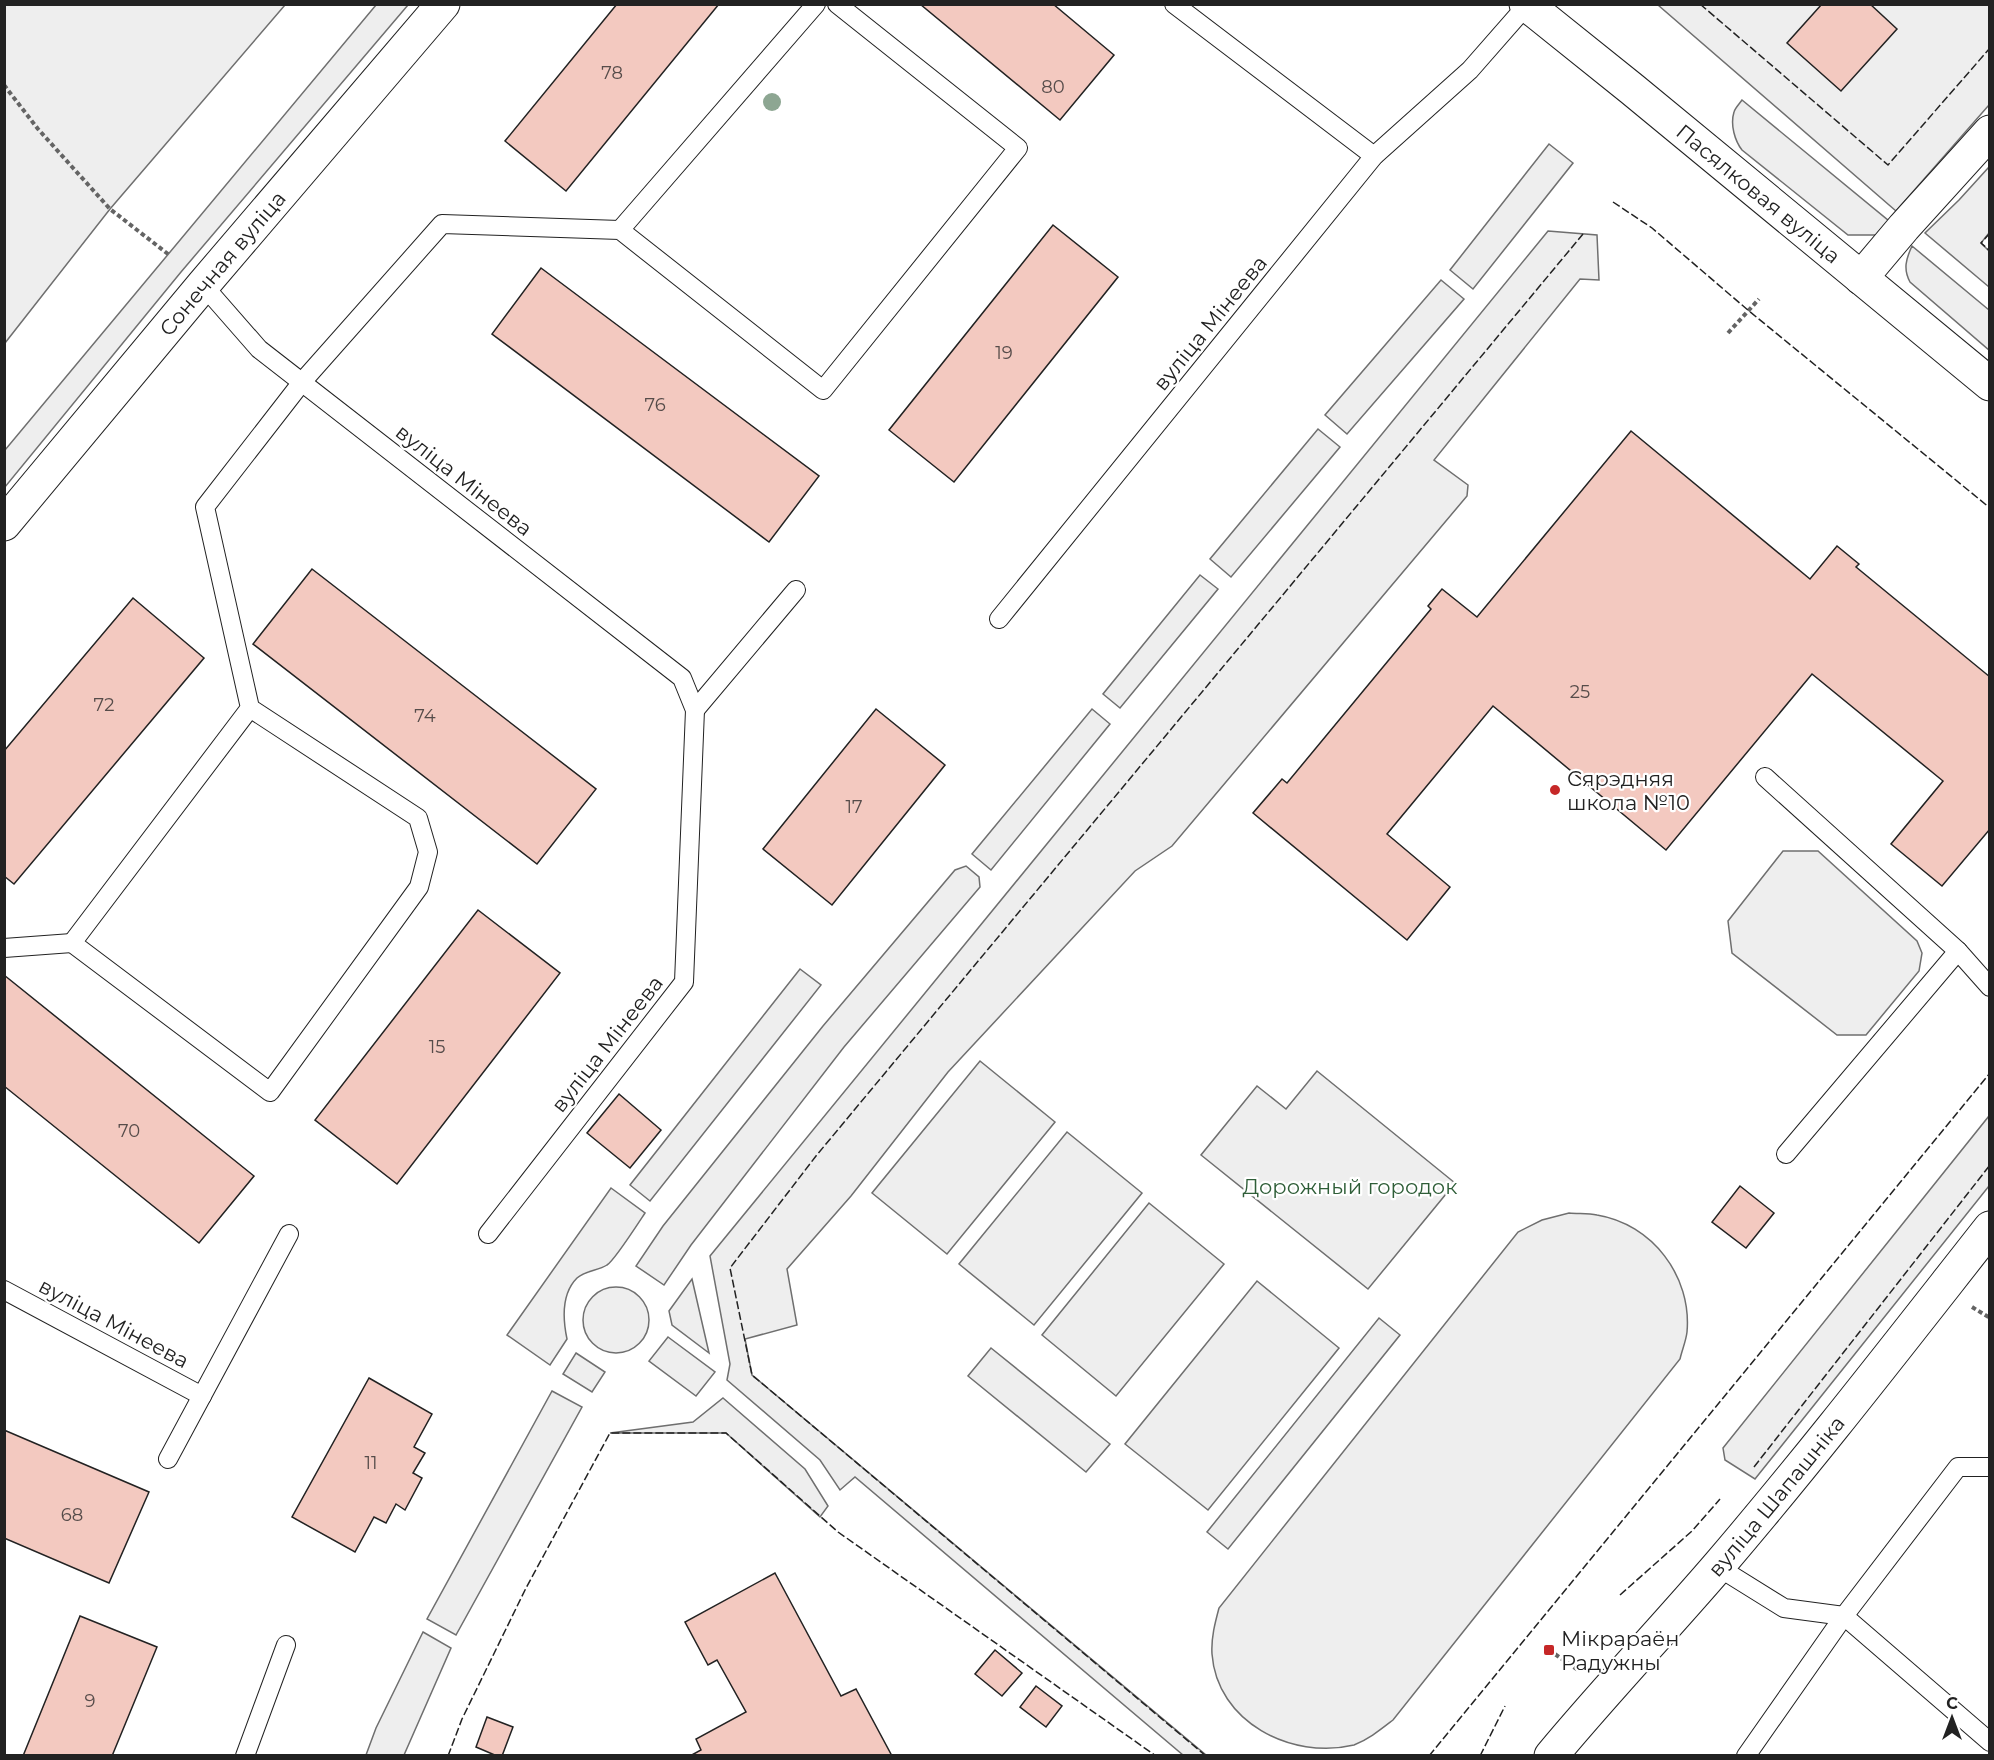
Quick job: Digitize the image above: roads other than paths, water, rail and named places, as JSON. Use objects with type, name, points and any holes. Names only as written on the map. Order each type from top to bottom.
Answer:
[{"type":"street","name":"Сонечная вуліца","points":[[4,524],[203,285],[443,4]]},
{"type":"street","name":"Пасялковая вуліца","points":[[1526,5],[1632,89],[1989,384]]},
{"type":"street","points":[[1861,278],[1989,132]]},
{"type":"street","name":"вуліца Шапашніка","points":[[1551,1755],[1607,1689],[1718,1567],[1762,1514],[1989,1227]]},
{"type":"lane","points":[[620,230],[816,4]]},
{"type":"lane","points":[[4,948],[72,943],[270,1092],[419,887],[428,852],[418,818],[250,708],[205,507],[302,382],[442,224],[620,230],[823,390],[1018,148],[837,4]]},
{"type":"lane","points":[[1174,4],[1374,156]]},
{"type":"lane","name":"вуліца Мінеева","points":[[999,619],[1374,156],[1470,70],[1526,5]]},
{"type":"lane","name":"вуліца Мінеева","points":[[203,285],[259,349],[682,678],[695,710],[684,982],[488,1234]]},
{"type":"lane","points":[[695,710],[796,590]]},
{"type":"lane","points":[[72,943],[250,708]]},
{"type":"lane","points":[[1765,777],[1958,951],[1989,987]]},
{"type":"lane","points":[[1786,1154],[1958,951]]},
{"type":"lane","name":"вуліца Мінеева","points":[[168,1459],[289,1234]]},
{"type":"lane","name":"вуліца Мінеева","points":[[4,1290],[202,1396]]},
{"type":"lane","points":[[1746,1755],[1844,1617],[1958,1467],[1989,1467]]},
{"type":"lane","points":[[1718,1567],[1784,1608],[1844,1617],[1989,1743]]},
{"type":"lane","points":[[245,1755],[286,1645]]},
{"type":"place","name":"Сярэдняя школа №10","points":[[1555,790]]},
{"type":"place","name":"Мікрараён Радужны","points":[[1549,1650]]},
{"type":"park label","name":"Дорожный городок","points":[[1350,1186]]}]
